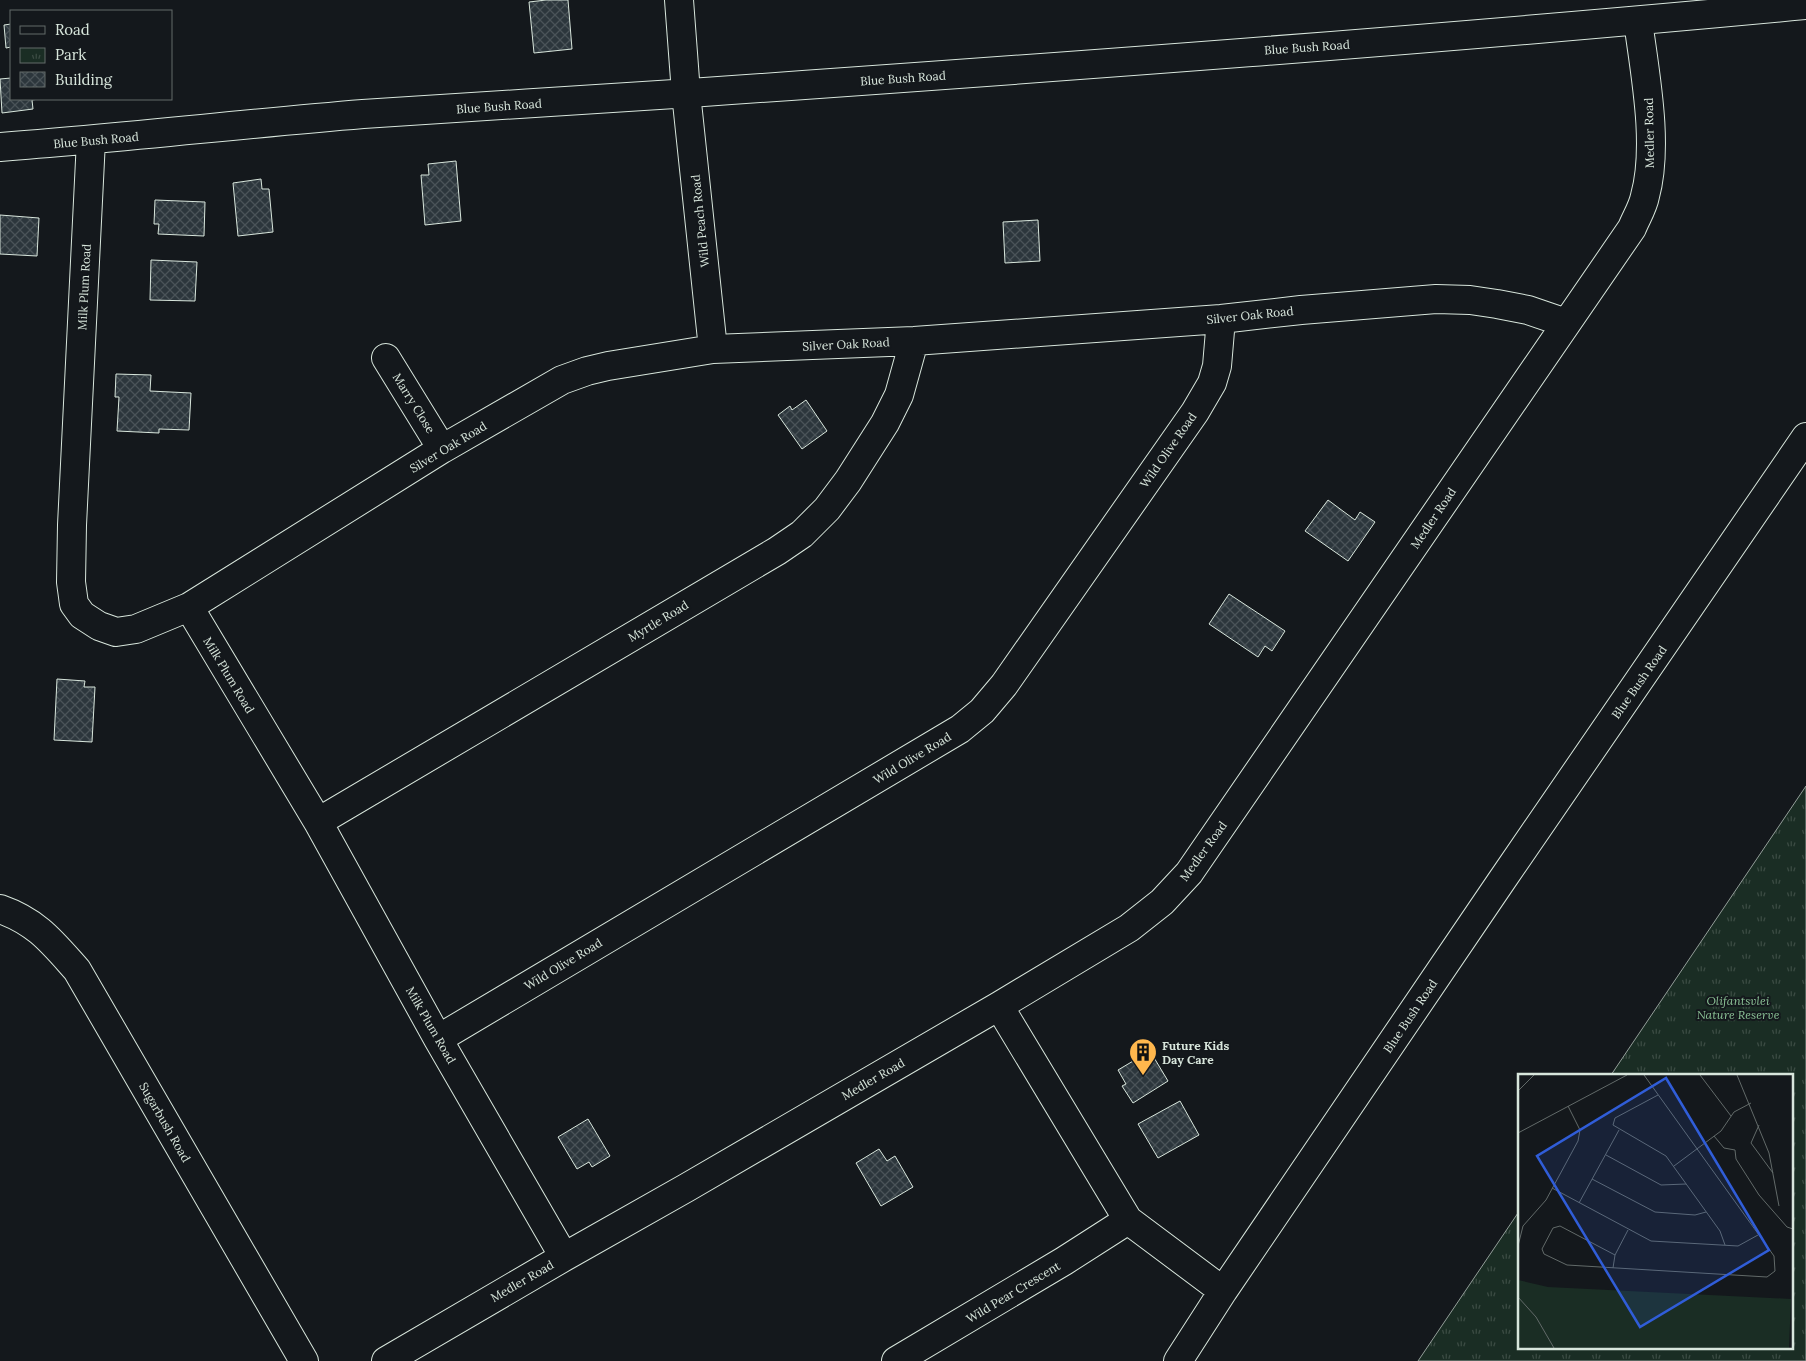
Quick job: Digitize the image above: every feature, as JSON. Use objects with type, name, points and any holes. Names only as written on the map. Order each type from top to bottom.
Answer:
[{"type":"street","name":"Wild Peach Road","points":[[679,0],[686,93],[713,349]]},
{"type":"street","name":"Blue Bush Road","points":[[0,147],[361,114],[686,93],[1638,21],[1806,5]]},
{"type":"street","name":"Medler Road","points":[[386,1361],[564,1257],[703,1179],[1129,928],[1162,902],[1189,874],[1632,228],[1645,198],[1651,164],[1648,97],[1638,21]]},
{"type":"street","name":"Milk Plum Road","points":[[91,140],[72,524],[71,582],[74,604],[82,615],[99,626],[116,632],[136,629],[188,607],[318,822],[438,1039],[564,1257]]},
{"type":"street","name":"Silver Oak Road","points":[[188,607],[442,449],[562,380],[608,366],[713,349],[914,341],[1221,319],[1301,310],[1436,299],[1470,300],[1497,304],[1528,310],[1566,323]]},
{"type":"street","name":"Wild Olive Road","points":[[438,1039],[960,729],[982,711],[1004,685],[1196,412],[1212,383],[1217,366],[1221,319]]},
{"type":"street","name":"Myrtle Road","points":[[318,822],[777,551],[802,534],[828,509],[885,423],[899,395],[914,341]]},
{"type":"street","name":"Marry Close","points":[[386,358],[442,449]]},
{"type":"street","name":"Blue Bush Road","points":[[1223,1291],[1500,883],[1806,438]]},
{"type":"street","name":"Sugarbush Road","points":[[0,909],[26,920],[48,938],[77,970],[304,1361]]},
{"type":"street","points":[[999,1006],[1128,1220],[1223,1291],[1178,1361]]},
{"type":"street","name":"Wild Pear Crescent","points":[[896,1361],[1064,1261],[1128,1220]]},
{"type":"green space","name":"Olifantsvlei Nature Reserve","points":[[1806,786],[1806,1361],[1418,1361],[1518,1213],[1518,1348],[1794,1348],[1794,1074],[1612,1074]]},
{"type":"building","points":[[568,0],[572,49],[534,53],[529,2]]},
{"type":"building","points":[[10,24],[10,47],[6,48],[4,25]]},
{"type":"building","points":[[10,78],[10,100],[32,100],[33,109],[2,113],[0,79]]},
{"type":"building","points":[[456,161],[461,221],[425,225],[421,175],[429,175],[428,164]]},
{"type":"building","points":[[261,179],[262,189],[269,189],[273,232],[238,236],[233,183]]},
{"type":"building","points":[[155,200],[205,202],[204,236],[158,234],[159,224],[154,224]]},
{"type":"building","points":[[0,215],[39,218],[37,256],[0,254]]},
{"type":"building","points":[[1038,220],[1040,261],[1005,263],[1003,222]]},
{"type":"building","points":[[151,260],[197,262],[195,301],[150,300]]},
{"type":"building","points":[[116,374],[151,375],[150,391],[191,393],[189,430],[159,429],[159,433],[117,431],[119,397],[115,397]]},
{"type":"building","points":[[806,400],[827,431],[802,449],[778,415],[790,406],[792,410]]},
{"type":"building","points":[[1328,500],[1355,520],[1360,512],[1375,522],[1348,561],[1305,531]]},
{"type":"building","points":[[1229,594],[1285,631],[1272,651],[1265,646],[1258,657],[1209,624]]},
{"type":"building","points":[[57,679],[85,681],[84,687],[95,687],[92,742],[54,740]]},
{"type":"building","name":"Future Kids Day Care","points":[[1150,1051],[1168,1081],[1133,1103],[1122,1086],[1126,1084],[1118,1070]]},
{"type":"building","points":[[1180,1101],[1199,1135],[1158,1158],[1138,1124]]},
{"type":"building","points":[[588,1119],[610,1156],[592,1167],[589,1162],[577,1169],[558,1137]]},
{"type":"building","points":[[879,1149],[887,1161],[895,1156],[913,1187],[881,1206],[856,1163]]},
{"type":"place","name":"Future Kids Day Care","points":[[1143,1076]]}]
